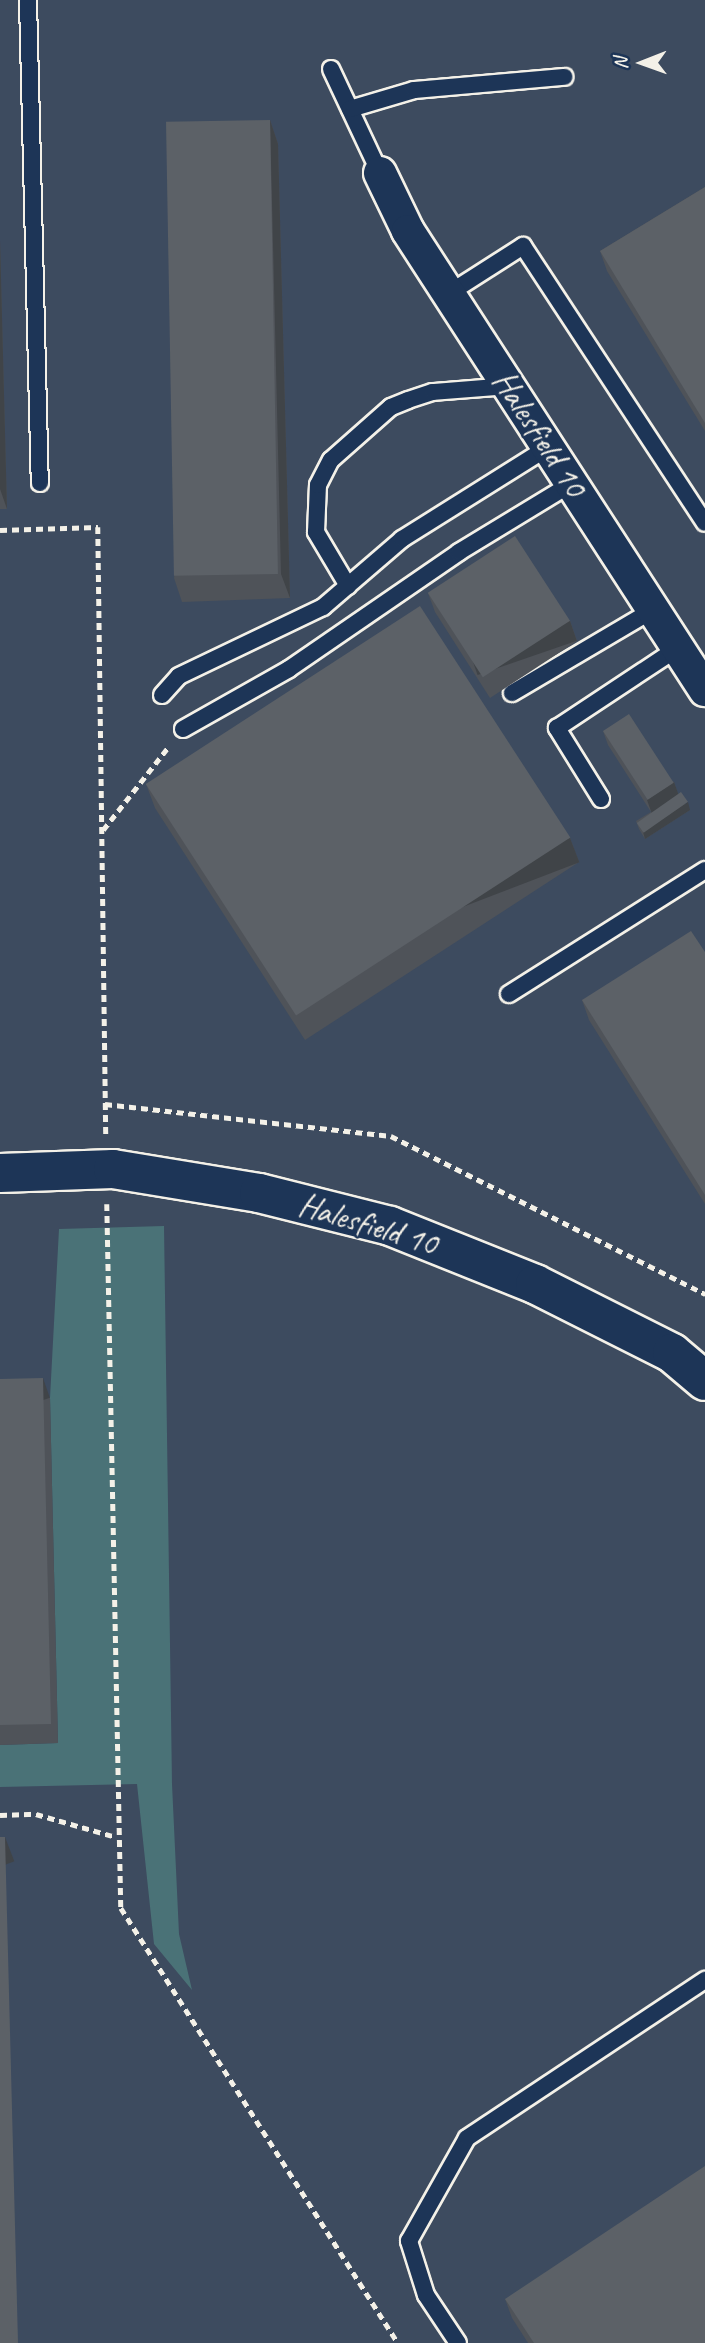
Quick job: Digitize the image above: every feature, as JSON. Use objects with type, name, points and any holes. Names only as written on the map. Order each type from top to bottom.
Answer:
[{"type":"street","name":"Halesfield 10","points":[[380,173],[408,231],[705,690]]},
{"type":"street","name":"Halesfield 10","points":[[0,1173],[113,1169],[259,1193],[390,1226],[535,1284],[672,1353],[705,1381]]},
{"type":"lane","points":[[29,0],[40,483]]},
{"type":"lane","points":[[331,69],[380,173]]},
{"type":"lane","points":[[350,109],[414,90],[564,77]]},
{"type":"lane","points":[[448,294],[523,246],[705,523]]},
{"type":"lane","points":[[348,586],[316,532],[318,485],[331,460],[391,407],[433,392],[508,386]]},
{"type":"lane","points":[[162,695],[179,676],[323,607],[402,539],[547,447]]},
{"type":"lane","points":[[183,729],[289,669],[459,551],[571,484]]},
{"type":"lane","points":[[512,693],[653,610]]},
{"type":"lane","points":[[601,799],[557,728],[678,648]]},
{"type":"lane","points":[[509,994],[705,870]]},
{"type":"lane","points":[[458,2343],[426,2295],[409,2241],[467,2138],[705,1980]]},
{"type":"path","points":[[0,530],[98,527],[106,1139]]},
{"type":"path","points":[[102,832],[183,729]]},
{"type":"path","points":[[105,1104],[391,1136],[705,1293]]},
{"type":"path","points":[[107,1200],[116,1837],[121,1908],[398,2343]]},
{"type":"path","points":[[0,1815],[36,1814],[116,1837]]},
{"type":"shaded area","points":[[0,0],[705,0],[705,2343],[0,2343]]},
{"type":"green space","points":[[164,1226],[172,1784],[179,1934],[192,1990],[154,1944],[137,1784],[0,1787],[0,1745],[58,1743],[50,1398],[59,1229]]},
{"type":"building","points":[[270,120],[278,574],[174,576],[166,122]]},
{"type":"building","points":[[705,187],[705,423],[600,251]]},
{"type":"building","points":[[515,536],[570,621],[483,677],[428,593]]},
{"type":"building","points":[[420,606],[570,837],[296,1016],[146,784]]},
{"type":"building","points":[[629,714],[674,783],[648,800],[603,731]]},
{"type":"building","points":[[681,792],[688,802],[644,833],[637,823]]},
{"type":"building","points":[[691,931],[705,952],[705,1195],[582,1000]]},
{"type":"building","points":[[43,1378],[51,1724],[0,1725],[0,1379]]},
{"type":"building","points":[[0,1837],[5,1837],[18,2343],[0,2343]]},
{"type":"building","points":[[705,2166],[705,2343],[534,2343],[505,2299]]}]
